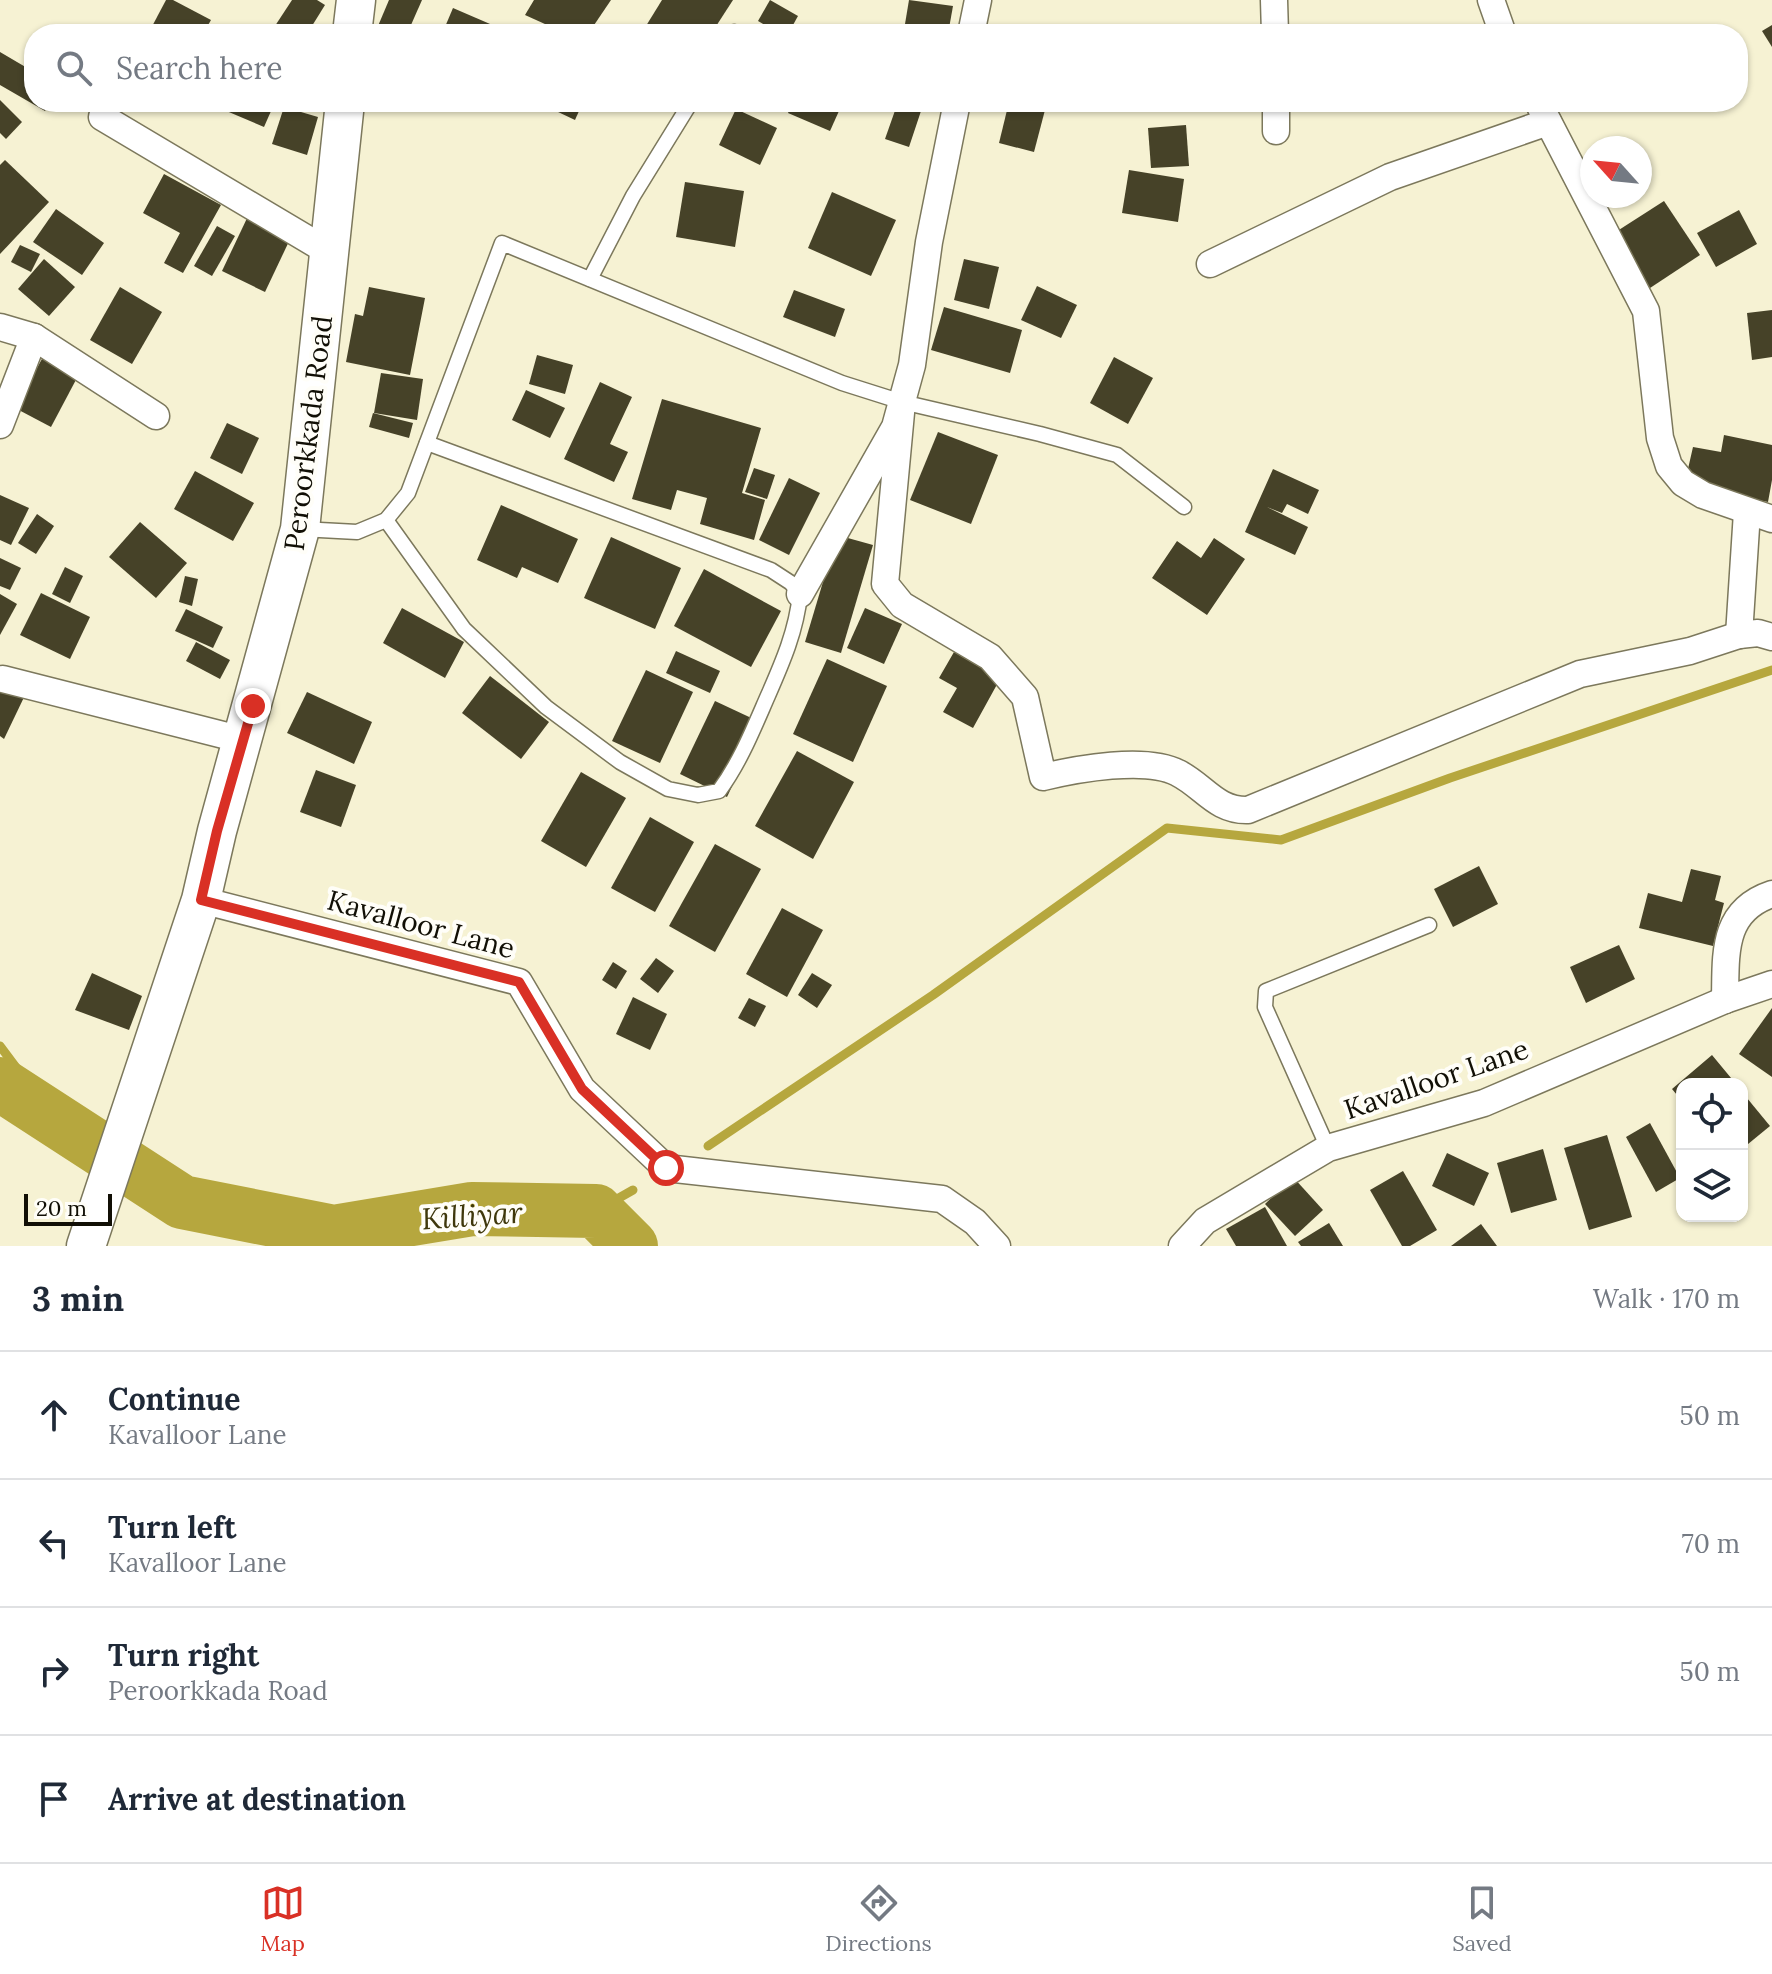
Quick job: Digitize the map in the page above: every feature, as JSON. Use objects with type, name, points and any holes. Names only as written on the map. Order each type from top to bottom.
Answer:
[{"type":"main road","points":[[353,24],[356,0]]},
{"type":"main road","name":"Peroorkkada Road","points":[[86,1246],[201,900],[300,529],[344,112]]},
{"type":"street","points":[[973,24],[978,0]]},
{"type":"street","points":[[1274,0],[1275,24]]},
{"type":"street","points":[[1491,0],[1499,24]]},
{"type":"street","points":[[800,594],[895,427],[912,365],[929,242],[955,112]]},
{"type":"street","points":[[1276,112],[1276,131]]},
{"type":"street","points":[[1210,264],[1390,177],[1543,112],[1646,311],[1660,438],[1669,466],[1683,483],[1693,489],[1760,516],[1739,635]]},
{"type":"street","points":[[102,117],[329,252]]},
{"type":"street","points":[[0,327],[34,337],[156,416]]},
{"type":"street","points":[[0,425],[34,337]]},
{"type":"street","points":[[902,402],[885,584],[902,605],[990,657],[1025,697],[1043,777],[1088,767],[1164,768],[1180,773],[1222,806],[1248,810],[1580,674],[1690,651],[1739,635],[1758,633],[1772,637]]},
{"type":"street","points":[[3,679],[243,740]]},
{"type":"street","points":[[1725,1000],[1726,946],[1732,927],[1755,899],[1772,894]]},
{"type":"street","name":"Kavalloor Lane","points":[[201,900],[519,982],[582,1089],[666,1168],[942,1199],[975,1222],[997,1246]]},
{"type":"street","name":"Kavalloor Lane","points":[[1182,1246],[1205,1221],[1328,1148],[1484,1103],[1725,1000],[1772,984]]},
{"type":"lane","points":[[590,279],[633,196],[685,112]]},
{"type":"lane","points":[[300,529],[357,532],[386,520],[408,493],[502,243],[842,383],[902,402],[1117,455],[1184,507]]},
{"type":"lane","points":[[386,520],[464,629],[534,697],[620,762],[668,789],[698,795],[719,791],[735,769],[786,653],[797,619],[800,594],[791,583],[771,570],[427,443]]},
{"type":"lane","points":[[1328,1148],[1265,1007],[1266,991],[1429,925]]},
{"type":"building","points":[[166,0],[173,0],[211,20],[209,24],[153,24]]},
{"type":"building","points":[[292,0],[317,0],[325,5],[313,24],[276,24]]},
{"type":"building","points":[[389,0],[422,0],[411,24],[379,24]]},
{"type":"building","points":[[534,0],[611,0],[595,24],[545,24],[525,15]]},
{"type":"building","points":[[662,0],[733,0],[717,24],[647,24]]},
{"type":"building","points":[[770,0],[798,16],[794,24],[763,24],[758,21]]},
{"type":"building","points":[[909,0],[953,6],[950,24],[905,24]]},
{"type":"building","points":[[453,8],[490,24],[446,24]]},
{"type":"building","points":[[1772,25],[1772,47],[1762,31]]},
{"type":"building","points":[[0,52],[24,66],[24,99],[0,85]]},
{"type":"building","points":[[0,100],[22,122],[6,139],[0,133]]},
{"type":"building","points":[[229,112],[271,112],[264,127]]},
{"type":"building","points":[[282,112],[301,112],[318,117],[307,155],[272,144]]},
{"type":"building","points":[[558,112],[579,112],[575,120]]},
{"type":"building","points":[[735,112],[742,112],[777,128],[760,165],[719,145]]},
{"type":"building","points":[[788,112],[839,112],[830,131]]},
{"type":"building","points":[[894,112],[921,112],[909,147],[885,139]]},
{"type":"building","points":[[1007,112],[1044,112],[1034,152],[999,143]]},
{"type":"building","points":[[1186,125],[1189,166],[1151,168],[1148,128]]},
{"type":"building","points":[[5,160],[49,202],[0,254],[0,165]]},
{"type":"building","points":[[1129,170],[1184,179],[1178,222],[1122,213]]},
{"type":"building","points":[[164,174],[221,205],[183,273],[164,263],[180,233],[143,213]]},
{"type":"building","points":[[685,182],[744,191],[735,247],[676,237]]},
{"type":"building","points":[[832,192],[896,220],[871,276],[808,248]]},
{"type":"building","points":[[1664,201],[1700,255],[1647,290],[1611,235]]},
{"type":"building","points":[[56,209],[104,243],[82,275],[33,242]]},
{"type":"building","points":[[1739,210],[1757,244],[1716,267],[1697,233]]},
{"type":"building","points":[[249,214],[292,235],[265,292],[222,271]]},
{"type":"building","points":[[217,226],[235,236],[212,276],[194,266]]},
{"type":"building","points":[[20,245],[40,254],[31,272],[11,262]]},
{"type":"building","points":[[44,259],[75,287],[49,316],[18,289]]},
{"type":"building","points":[[964,259],[999,267],[989,309],[954,300]]},
{"type":"building","points":[[1037,286],[1077,305],[1061,338],[1021,320]]},
{"type":"building","points":[[120,287],[162,312],[132,364],[90,340]]},
{"type":"building","points":[[369,287],[425,298],[410,375],[346,362],[355,314],[363,316]]},
{"type":"building","points":[[794,290],[845,309],[835,337],[783,317]]},
{"type":"building","points":[[944,307],[1022,330],[1010,373],[931,350]]},
{"type":"building","points":[[1772,310],[1772,357],[1752,360],[1747,313]]},
{"type":"building","points":[[537,355],[573,365],[565,394],[529,384]]},
{"type":"building","points":[[43,357],[78,376],[51,427],[15,408]]},
{"type":"building","points":[[1114,357],[1153,378],[1128,424],[1090,403]]},
{"type":"building","points":[[381,373],[423,379],[417,420],[374,413]]},
{"type":"building","points":[[600,382],[632,397],[610,444],[628,452],[614,482],[564,459]]},
{"type":"building","points":[[526,390],[565,408],[550,438],[512,420]]},
{"type":"building","points":[[662,399],[761,428],[742,493],[765,500],[754,540],[700,524],[707,498],[677,490],[671,510],[632,499]]},
{"type":"building","points":[[373,413],[413,423],[409,438],[369,427]]},
{"type":"building","points":[[227,423],[259,438],[242,474],[210,458]]},
{"type":"building","points":[[938,432],[998,455],[971,524],[910,500]]},
{"type":"building","points":[[1724,435],[1772,445],[1772,480],[1768,502],[1685,482],[1693,447],[1721,452]]},
{"type":"building","points":[[754,468],[775,475],[767,499],[745,492]]},
{"type":"building","points":[[1273,469],[1319,490],[1308,514],[1287,504],[1282,513],[1267,507],[1308,527],[1295,555],[1245,532]]},
{"type":"building","points":[[195,471],[254,503],[233,541],[174,509]]},
{"type":"building","points":[[789,478],[820,493],[789,555],[759,540]]},
{"type":"building","points":[[0,495],[29,508],[11,545],[0,540]]},
{"type":"building","points":[[501,505],[578,539],[558,583],[522,567],[517,578],[477,560]]},
{"type":"building","points":[[37,514],[54,526],[36,554],[18,543]]},
{"type":"building","points":[[140,522],[187,563],[156,598],[109,557]]},
{"type":"building","points":[[837,535],[873,545],[841,653],[805,642]]},
{"type":"building","points":[[611,537],[681,568],[655,629],[584,598]]},
{"type":"building","points":[[1214,538],[1245,559],[1207,615],[1152,578],[1177,541],[1201,558]]},
{"type":"building","points":[[0,558],[21,568],[10,590],[0,586]]},
{"type":"building","points":[[65,567],[83,576],[70,603],[52,594]]},
{"type":"building","points":[[704,569],[781,611],[751,667],[674,626]]},
{"type":"building","points":[[185,576],[198,579],[192,606],[179,602]]},
{"type":"building","points":[[41,593],[90,617],[70,659],[20,635]]},
{"type":"building","points":[[0,594],[17,604],[0,635]]},
{"type":"building","points":[[402,608],[464,642],[445,678],[383,643]]},
{"type":"building","points":[[865,608],[902,624],[884,664],[847,648]]},
{"type":"building","points":[[186,609],[223,627],[213,648],[175,631]]},
{"type":"building","points":[[196,642],[230,660],[220,679],[186,661]]},
{"type":"building","points":[[676,651],[720,671],[710,693],[666,673]]},
{"type":"building","points":[[954,652],[1000,679],[973,728],[943,712],[957,688],[939,678]]},
{"type":"building","points":[[827,659],[887,686],[853,762],[793,734]]},
{"type":"building","points":[[646,670],[693,692],[660,763],[612,741]]},
{"type":"building","points":[[490,676],[549,722],[521,759],[462,713]]},
{"type":"building","points":[[0,678],[27,691],[4,739],[0,736]]},
{"type":"building","points":[[307,692],[372,722],[354,764],[287,733]]},
{"type":"building","points":[[715,701],[762,723],[727,797],[680,774]]},
{"type":"building","points":[[797,751],[854,782],[813,859],[755,826]]},
{"type":"building","points":[[316,770],[356,785],[341,827],[300,812]]},
{"type":"building","points":[[581,772],[626,798],[586,867],[541,841]]},
{"type":"building","points":[[650,817],[694,842],[655,912],[611,888]]},
{"type":"building","points":[[715,844],[761,869],[715,952],[669,926]]},
{"type":"building","points":[[1479,866],[1498,904],[1453,927],[1434,889]]},
{"type":"building","points":[[1691,869],[1721,876],[1715,900],[1724,903],[1713,946],[1639,928],[1648,893],[1682,902]]},
{"type":"building","points":[[782,908],[823,930],[787,997],[746,974]]},
{"type":"building","points":[[1619,945],[1635,979],[1586,1003],[1570,967]]},
{"type":"building","points":[[656,958],[674,971],[658,993],[640,979]]},
{"type":"building","points":[[613,962],[627,971],[616,989],[602,980]]},
{"type":"building","points":[[92,973],[142,996],[129,1030],[75,1010]]},
{"type":"building","points":[[812,973],[832,985],[817,1008],[798,995]]},
{"type":"building","points":[[633,997],[667,1014],[650,1050],[616,1034]]},
{"type":"building","points":[[749,998],[766,1006],[755,1027],[738,1018]]},
{"type":"building","points":[[1772,1008],[1772,1077],[1739,1054]]},
{"type":"building","points":[[1712,1055],[1731,1078],[1685,1078]]},
{"type":"building","points":[[1748,1099],[1770,1126],[1748,1144]]},
{"type":"building","points":[[1650,1123],[1676,1171],[1676,1180],[1656,1192],[1626,1137]]},
{"type":"building","points":[[1607,1135],[1632,1217],[1589,1230],[1564,1148]]},
{"type":"building","points":[[1543,1149],[1557,1200],[1511,1213],[1497,1163]]},
{"type":"building","points":[[1447,1153],[1489,1173],[1474,1206],[1432,1186]]},
{"type":"building","points":[[1403,1171],[1437,1230],[1410,1246],[1402,1246],[1370,1190]]},
{"type":"building","points":[[1293,1177],[1323,1210],[1295,1236],[1265,1204]]},
{"type":"building","points":[[1265,1207],[1287,1246],[1236,1246],[1226,1229]]},
{"type":"building","points":[[1329,1223],[1343,1246],[1301,1246],[1298,1242]]},
{"type":"building","points":[[1481,1224],[1497,1246],[1451,1246]]},
{"type":"waterway","points":[[708,1146],[933,995],[1167,828],[1281,840],[1450,778],[1772,670]]},
{"type":"waterway","points":[[0,1046],[53,1117]]},
{"type":"waterway","name":"Killiyar","points":[[0,1084],[182,1202],[334,1232],[472,1209],[596,1211],[631,1246]]},
{"type":"waterway","points":[[596,1211],[633,1190]]},
{"type":"route","points":[[253,706],[217,831],[201,900],[519,982],[582,1089],[666,1168]]}]
